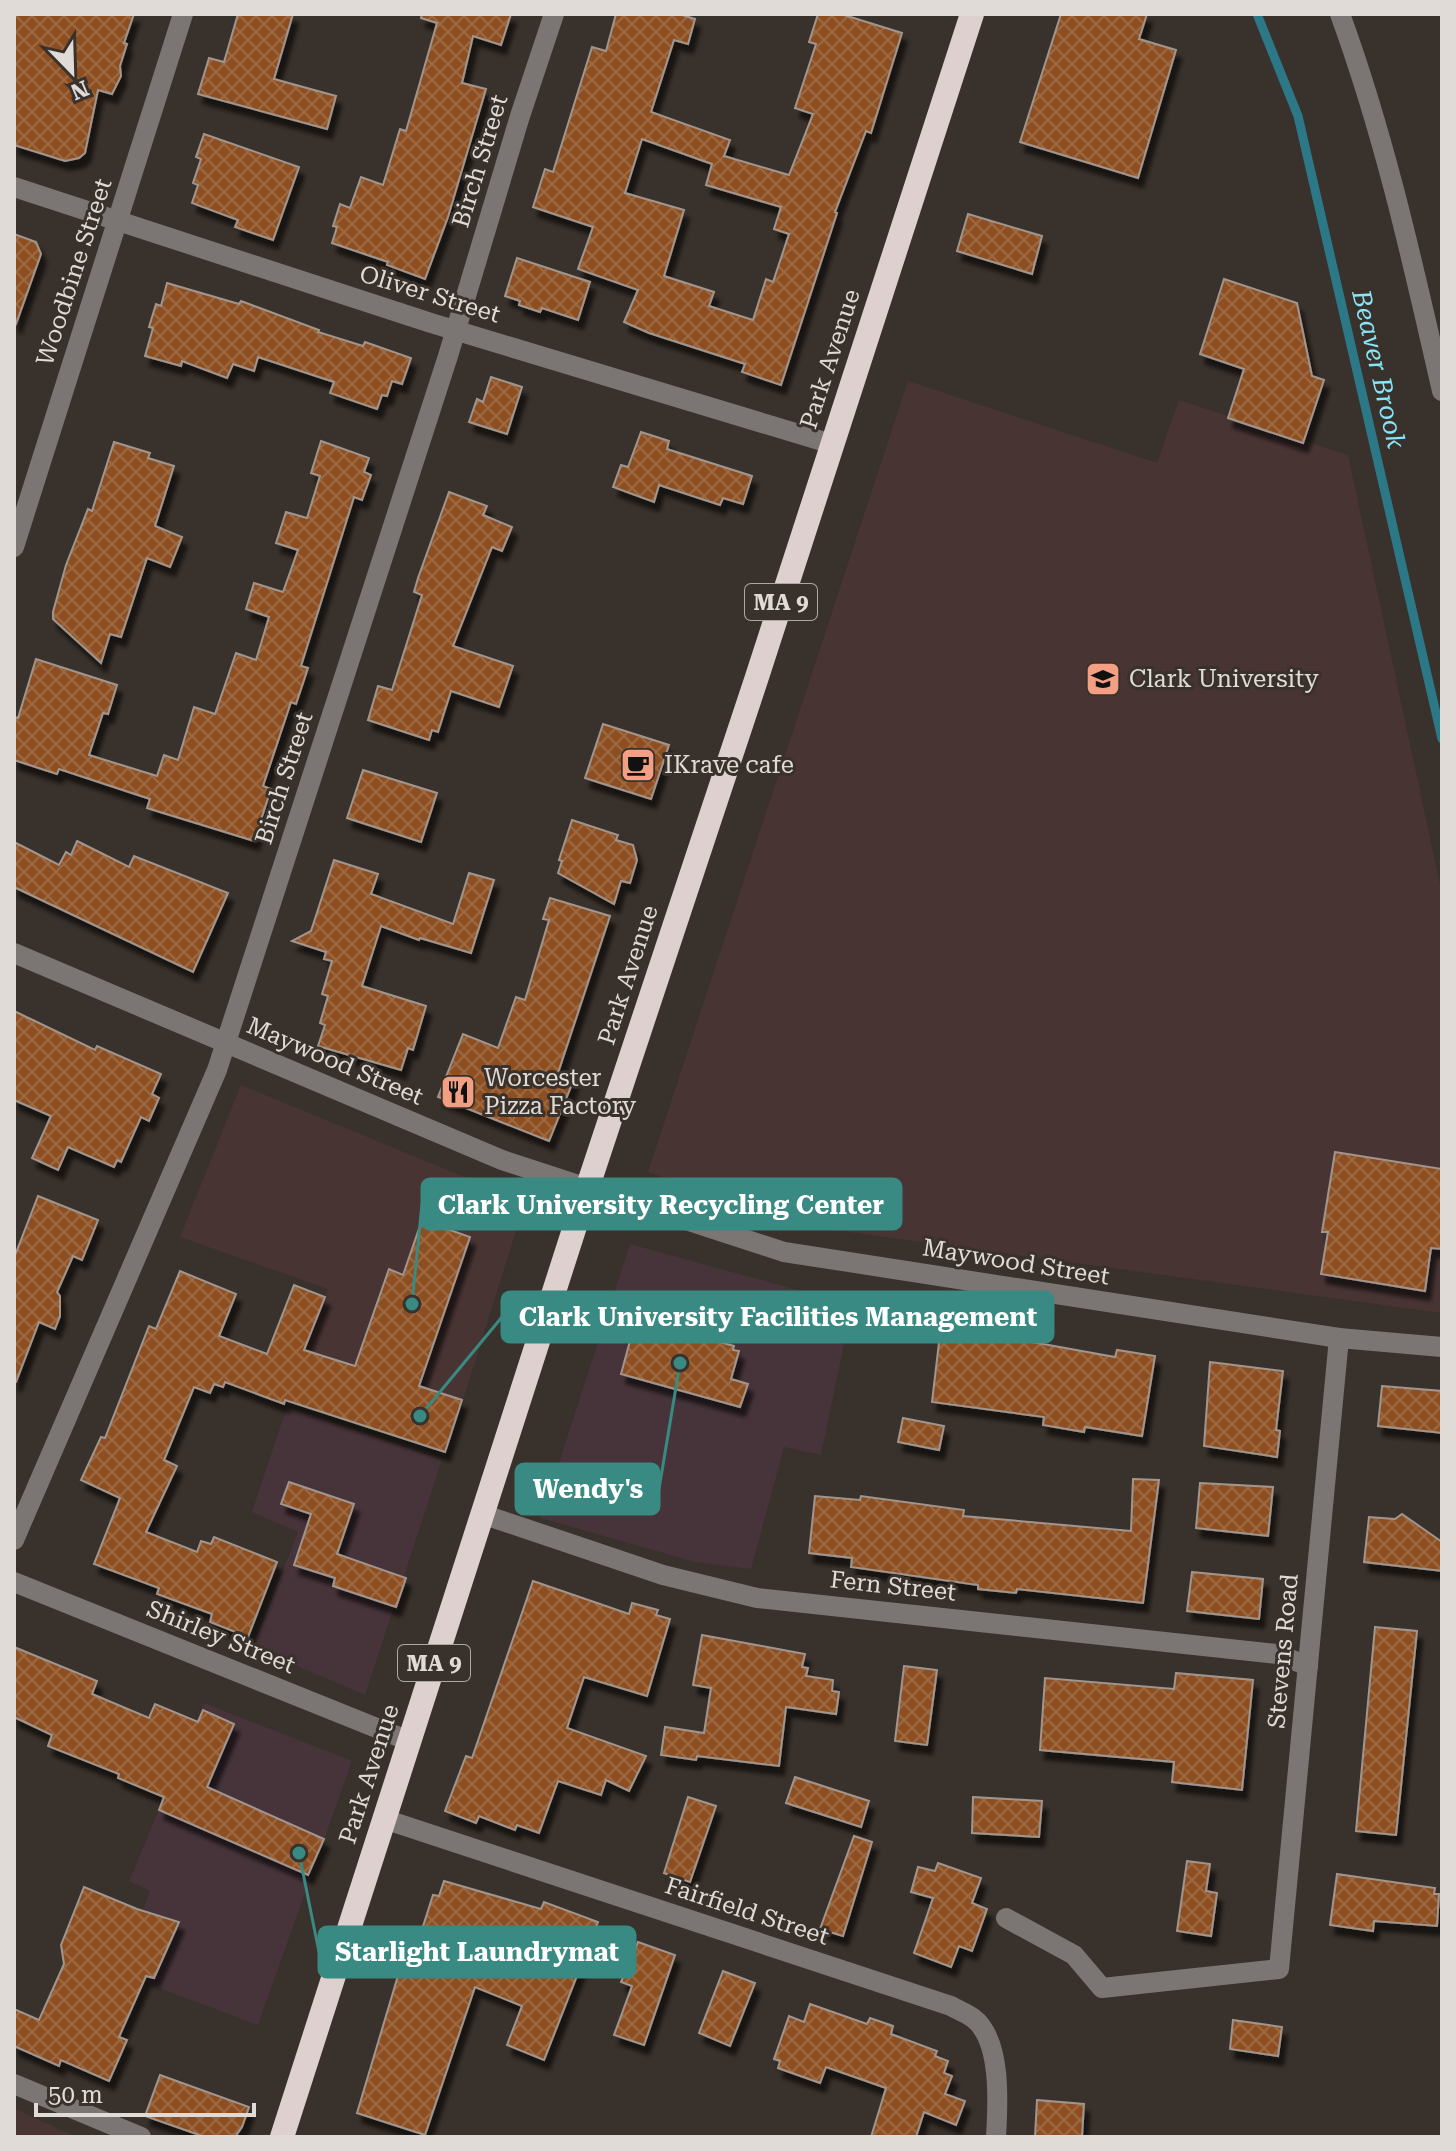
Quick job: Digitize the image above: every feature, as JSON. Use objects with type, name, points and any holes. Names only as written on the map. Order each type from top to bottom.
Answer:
[{"type":"highway","name":"Park Avenue","points":[[282,2137],[587,1189],[972,14]]},
{"type":"street","name":"Woodbine Street","points":[[14,547],[183,14]]},
{"type":"street","name":"Birch Street","points":[[14,1540],[217,1070],[456,331],[554,14]]},
{"type":"street","points":[[1340,14],[1360,68],[1383,149],[1442,391]]},
{"type":"street","name":"Oliver Street","points":[[14,187],[456,331],[832,444]]},
{"type":"street","name":"Maywood Street","points":[[14,953],[502,1160],[784,1252],[1339,1338],[1442,1347]]},
{"type":"street","name":"Stevens Road","points":[[1006,1918],[1074,1955],[1102,1988],[1279,1969],[1339,1338]]},
{"type":"street","name":"Fern Street","points":[[482,1514],[663,1575],[757,1598],[1277,1654],[1308,1666]]},
{"type":"street","name":"Shirley Street","points":[[14,1582],[409,1741]]},
{"type":"street","name":"Fairfield Street","points":[[384,1819],[951,2006],[975,2019],[987,2037],[994,2056],[998,2102],[996,2137]]},
{"type":"street","points":[[14,2084],[141,2137]]},
{"type":"shaded area","name":"Clark University","points":[[908,381],[1157,463],[1179,400],[1348,455],[1442,894],[1442,1313],[805,1226],[648,1172]]},
{"type":"shaded area","points":[[241,1085],[525,1202],[447,1451],[288,1401],[328,1289],[180,1237]]},
{"type":"shaded area","points":[[630,1244],[852,1305],[821,1455],[784,1447],[751,1569],[695,1562],[541,1518]]},
{"type":"shaded area","points":[[287,1407],[442,1460],[365,1695],[253,1647],[298,1532],[252,1512]]},
{"type":"shaded area","points":[[204,1703],[352,1761],[258,2025],[119,1973],[150,1891],[129,1881]]},
{"type":"shaded area","points":[[14,2108],[76,2137],[14,2137]]},
{"type":"building","points":[[14,14],[134,14],[124,43],[127,44],[120,66],[121,76],[112,94],[98,90],[85,153],[79,158],[65,161],[14,145]]},
{"type":"building","points":[[238,14],[293,14],[274,79],[336,96],[327,129],[198,94],[209,58],[224,62]]},
{"type":"building","points":[[422,14],[511,14],[501,45],[473,36],[462,83],[486,89],[448,217],[425,279],[387,265],[388,262],[332,243],[337,227],[333,226],[340,204],[350,208],[361,177],[383,185],[400,129],[406,131],[437,23],[421,18]]},
{"type":"building","points":[[616,14],[679,14],[695,19],[688,44],[674,40],[651,112],[730,140],[724,156],[789,175],[813,114],[795,108],[816,44],[809,42],[818,14],[841,14],[902,33],[871,133],[866,131],[835,212],[781,385],[742,372],[745,364],[624,322],[638,290],[578,269],[593,227],[533,207],[545,169],[553,172],[592,47],[606,51]],"holes":[[[642,139],[712,164],[706,185],[781,207],[774,229],[789,234],[773,282],[766,279],[753,320],[709,306],[714,292],[664,276],[684,210],[625,193]]]},
{"type":"building","points":[[1061,14],[1147,14],[1139,39],[1176,50],[1138,178],[1020,142]]},
{"type":"building","points":[[204,134],[299,167],[273,240],[235,227],[238,220],[192,203],[198,185],[193,183],[201,159],[196,157]]},
{"type":"building","points":[[968,214],[1042,236],[1032,274],[957,251]]},
{"type":"building","points":[[14,234],[36,242],[41,254],[16,324],[14,323]]},
{"type":"building","points":[[517,258],[590,282],[578,320],[542,308],[540,312],[505,296]]},
{"type":"building","points":[[1224,279],[1297,303],[1312,376],[1324,380],[1303,443],[1228,418],[1244,369],[1200,354]]},
{"type":"building","points":[[167,283],[239,304],[241,301],[318,332],[363,346],[365,342],[411,358],[402,384],[392,381],[387,396],[382,395],[377,409],[330,393],[334,382],[258,357],[254,371],[233,364],[227,378],[182,361],[181,366],[145,356],[153,328],[149,327],[156,304],[161,306]]},
{"type":"building","points":[[491,377],[522,387],[507,434],[469,422],[477,399],[483,402]]},
{"type":"building","points":[[641,432],[669,441],[667,449],[752,476],[743,504],[723,498],[720,505],[659,485],[654,502],[613,487],[621,465],[628,467]]},
{"type":"building","points":[[321,441],[369,458],[364,472],[371,475],[362,500],[354,497],[301,666],[308,668],[296,704],[291,702],[263,786],[271,789],[254,841],[147,808],[150,799],[59,769],[57,774],[14,760],[14,717],[18,718],[36,659],[117,685],[108,714],[103,713],[89,755],[157,776],[164,755],[178,760],[194,707],[215,714],[236,653],[256,660],[269,617],[246,609],[254,583],[283,592],[298,550],[276,543],[286,512],[307,518],[320,476],[311,473]]},
{"type":"building","points":[[114,442],[150,453],[148,458],[174,466],[155,526],[182,537],[170,567],[147,558],[121,637],[110,634],[101,663],[53,619],[53,612],[66,565],[88,509],[92,511]]},
{"type":"building","points":[[449,492],[487,506],[483,515],[512,527],[502,551],[492,547],[453,646],[513,666],[499,707],[451,691],[438,732],[432,730],[429,740],[368,720],[378,686],[392,690],[422,595],[414,592],[418,578]]},
{"type":"building","points":[[603,724],[669,745],[651,799],[585,778]]},
{"type":"building","points":[[363,770],[437,793],[421,842],[347,818]]},
{"type":"building","points":[[572,820],[618,835],[616,840],[633,845],[637,860],[630,883],[621,881],[614,904],[558,873]]},
{"type":"building","points":[[77,841],[129,867],[134,856],[228,893],[193,972],[14,887],[14,842],[59,865],[66,852],[71,855]]},
{"type":"building","points":[[334,860],[378,874],[371,894],[453,924],[469,873],[494,880],[471,953],[419,940],[381,926],[362,986],[426,1006],[413,1050],[408,1048],[401,1070],[318,1046],[325,1025],[320,1023],[328,996],[322,994],[332,961],[324,959],[326,952],[292,941],[311,931]]},
{"type":"building","points":[[550,898],[610,916],[558,1073],[574,1079],[549,1141],[438,1097],[463,1034],[498,1048],[516,997],[525,1000],[549,920],[543,919]]},
{"type":"building","points":[[14,1011],[95,1050],[97,1046],[161,1074],[152,1094],[159,1098],[149,1121],[141,1117],[121,1162],[117,1160],[114,1167],[68,1147],[58,1170],[32,1158],[51,1116],[14,1100]]},
{"type":"building","points":[[1335,1152],[1442,1169],[1442,1249],[1431,1248],[1425,1291],[1321,1274],[1328,1232],[1322,1232]]},
{"type":"building","points":[[38,1196],[98,1220],[82,1260],[73,1256],[57,1292],[60,1296],[60,1316],[55,1329],[39,1322],[14,1382],[14,1258]]},
{"type":"building","points":[[422,1220],[470,1237],[419,1386],[462,1400],[445,1452],[285,1400],[284,1404],[225,1382],[223,1387],[214,1384],[210,1393],[194,1387],[164,1460],[177,1466],[146,1532],[197,1552],[201,1541],[211,1544],[214,1537],[277,1562],[248,1637],[210,1622],[212,1614],[157,1594],[159,1588],[94,1564],[120,1498],[81,1480],[101,1437],[105,1438],[149,1326],[156,1329],[180,1271],[236,1294],[219,1336],[267,1354],[294,1285],[325,1297],[304,1350],[355,1366],[389,1269],[403,1275]]},
{"type":"building","points":[[942,1317],[981,1325],[980,1328],[1033,1336],[1032,1342],[1115,1357],[1117,1350],[1155,1356],[1142,1436],[1085,1427],[1084,1432],[1043,1425],[1044,1417],[932,1402]]},
{"type":"building","points":[[633,1330],[663,1338],[665,1330],[687,1336],[688,1333],[734,1346],[733,1350],[739,1351],[731,1379],[748,1384],[740,1407],[621,1374]]},
{"type":"building","points":[[1210,1362],[1283,1371],[1276,1430],[1280,1431],[1277,1457],[1204,1446]]},
{"type":"building","points":[[1382,1386],[1442,1391],[1442,1433],[1378,1426]]},
{"type":"building","points":[[903,1418],[944,1426],[939,1450],[898,1442]]},
{"type":"building","points":[[1133,1479],[1159,1480],[1143,1603],[1017,1589],[1016,1593],[978,1589],[978,1585],[851,1567],[852,1558],[809,1553],[815,1496],[860,1500],[861,1496],[964,1510],[963,1516],[1131,1531]]},
{"type":"building","points":[[289,1482],[354,1504],[337,1554],[406,1578],[396,1607],[333,1586],[335,1578],[294,1565],[311,1514],[281,1504]]},
{"type":"building","points":[[1200,1483],[1273,1487],[1268,1536],[1196,1528]]},
{"type":"building","points":[[1402,1514],[1442,1542],[1442,1571],[1364,1562],[1369,1517],[1395,1519]]},
{"type":"building","points":[[1192,1572],[1263,1579],[1259,1619],[1187,1611]]},
{"type":"building","points":[[533,1581],[629,1614],[632,1603],[658,1610],[656,1615],[670,1619],[647,1696],[584,1677],[567,1728],[646,1756],[629,1791],[606,1780],[601,1795],[558,1781],[539,1833],[517,1825],[515,1830],[479,1816],[476,1823],[445,1811],[466,1756],[472,1758]]},
{"type":"building","points":[[1375,1627],[1417,1631],[1396,1835],[1356,1831]]},
{"type":"building","points":[[702,1635],[805,1654],[802,1667],[808,1668],[806,1676],[833,1680],[832,1691],[839,1692],[836,1714],[786,1707],[779,1766],[661,1755],[665,1727],[704,1733],[711,1688],[693,1685]]},
{"type":"building","points":[[14,1647],[97,1681],[92,1694],[149,1718],[155,1704],[198,1722],[203,1710],[234,1724],[207,1787],[324,1839],[308,1875],[159,1810],[164,1797],[118,1778],[119,1774],[48,1746],[52,1735],[14,1717]]},
{"type":"building","points":[[904,1666],[937,1670],[927,1745],[895,1741]]},
{"type":"building","points":[[1176,1673],[1253,1680],[1242,1790],[1172,1782],[1174,1762],[1040,1750],[1045,1678],[1174,1689]]},
{"type":"building","points":[[795,1777],[869,1801],[861,1827],[786,1803]]},
{"type":"building","points":[[688,1797],[716,1806],[690,1882],[664,1873]]},
{"type":"building","points":[[973,1797],[1042,1801],[1039,1837],[972,1833]]},
{"type":"building","points":[[854,1836],[872,1842],[843,1936],[820,1929]]},
{"type":"building","points":[[1187,1861],[1210,1864],[1206,1891],[1217,1893],[1211,1936],[1177,1931]]},
{"type":"building","points":[[938,1863],[981,1878],[972,1903],[987,1909],[972,1951],[959,1946],[951,1967],[914,1953],[933,1898],[911,1892],[918,1867],[935,1871]]},
{"type":"building","points":[[1337,1874],[1435,1888],[1434,1894],[1439,1894],[1437,1926],[1374,1921],[1373,1931],[1330,1925]]},
{"type":"building","points":[[444,1881],[541,1909],[544,1902],[598,1922],[544,2060],[507,2045],[522,2006],[475,1987],[425,2135],[357,2113],[403,1959],[412,1961],[433,1895],[439,1896]]},
{"type":"building","points":[[84,1887],[179,1922],[154,1978],[146,1976],[119,2037],[127,2040],[109,2081],[61,2060],[59,2066],[14,2046],[14,2009],[39,2020],[64,1964],[61,1945]]},
{"type":"building","points":[[638,1942],[675,1955],[644,2045],[614,2035],[632,1986],[621,1982]]},
{"type":"building","points":[[723,1971],[755,1983],[730,2046],[699,2033]]},
{"type":"building","points":[[810,2004],[867,2024],[870,2018],[893,2026],[891,2034],[937,2051],[935,2056],[948,2061],[944,2073],[952,2076],[945,2094],[965,2101],[956,2125],[924,2112],[916,2137],[871,2137],[886,2088],[826,2067],[820,2083],[778,2068],[780,2061],[774,2059],[789,2016],[804,2022]]},
{"type":"building","points":[[1233,2020],[1282,2027],[1278,2056],[1230,2049]]},
{"type":"building","points":[[160,2075],[249,2107],[235,2137],[205,2137],[145,2116]]},
{"type":"building","points":[[1037,2100],[1084,2104],[1082,2137],[1035,2137]]},
{"type":"waterway","name":"Beaver Brook","points":[[1257,14],[1298,116],[1442,739]]},
{"type":"place","name":"Clark University","points":[[1103,679]]},
{"type":"place","name":"IKrave cafe","points":[[638,765]]},
{"type":"place","name":"Worcester Pizza Factory","points":[[458,1092]]},
{"type":"place","name":"Clark University Recycling Center","points":[[412,1304]]},
{"type":"place","name":"Wendy's","points":[[680,1363]]},
{"type":"place","name":"Clark University Facilities Management","points":[[420,1416]]},
{"type":"place","name":"Starlight Laundrymat","points":[[299,1853]]}]
